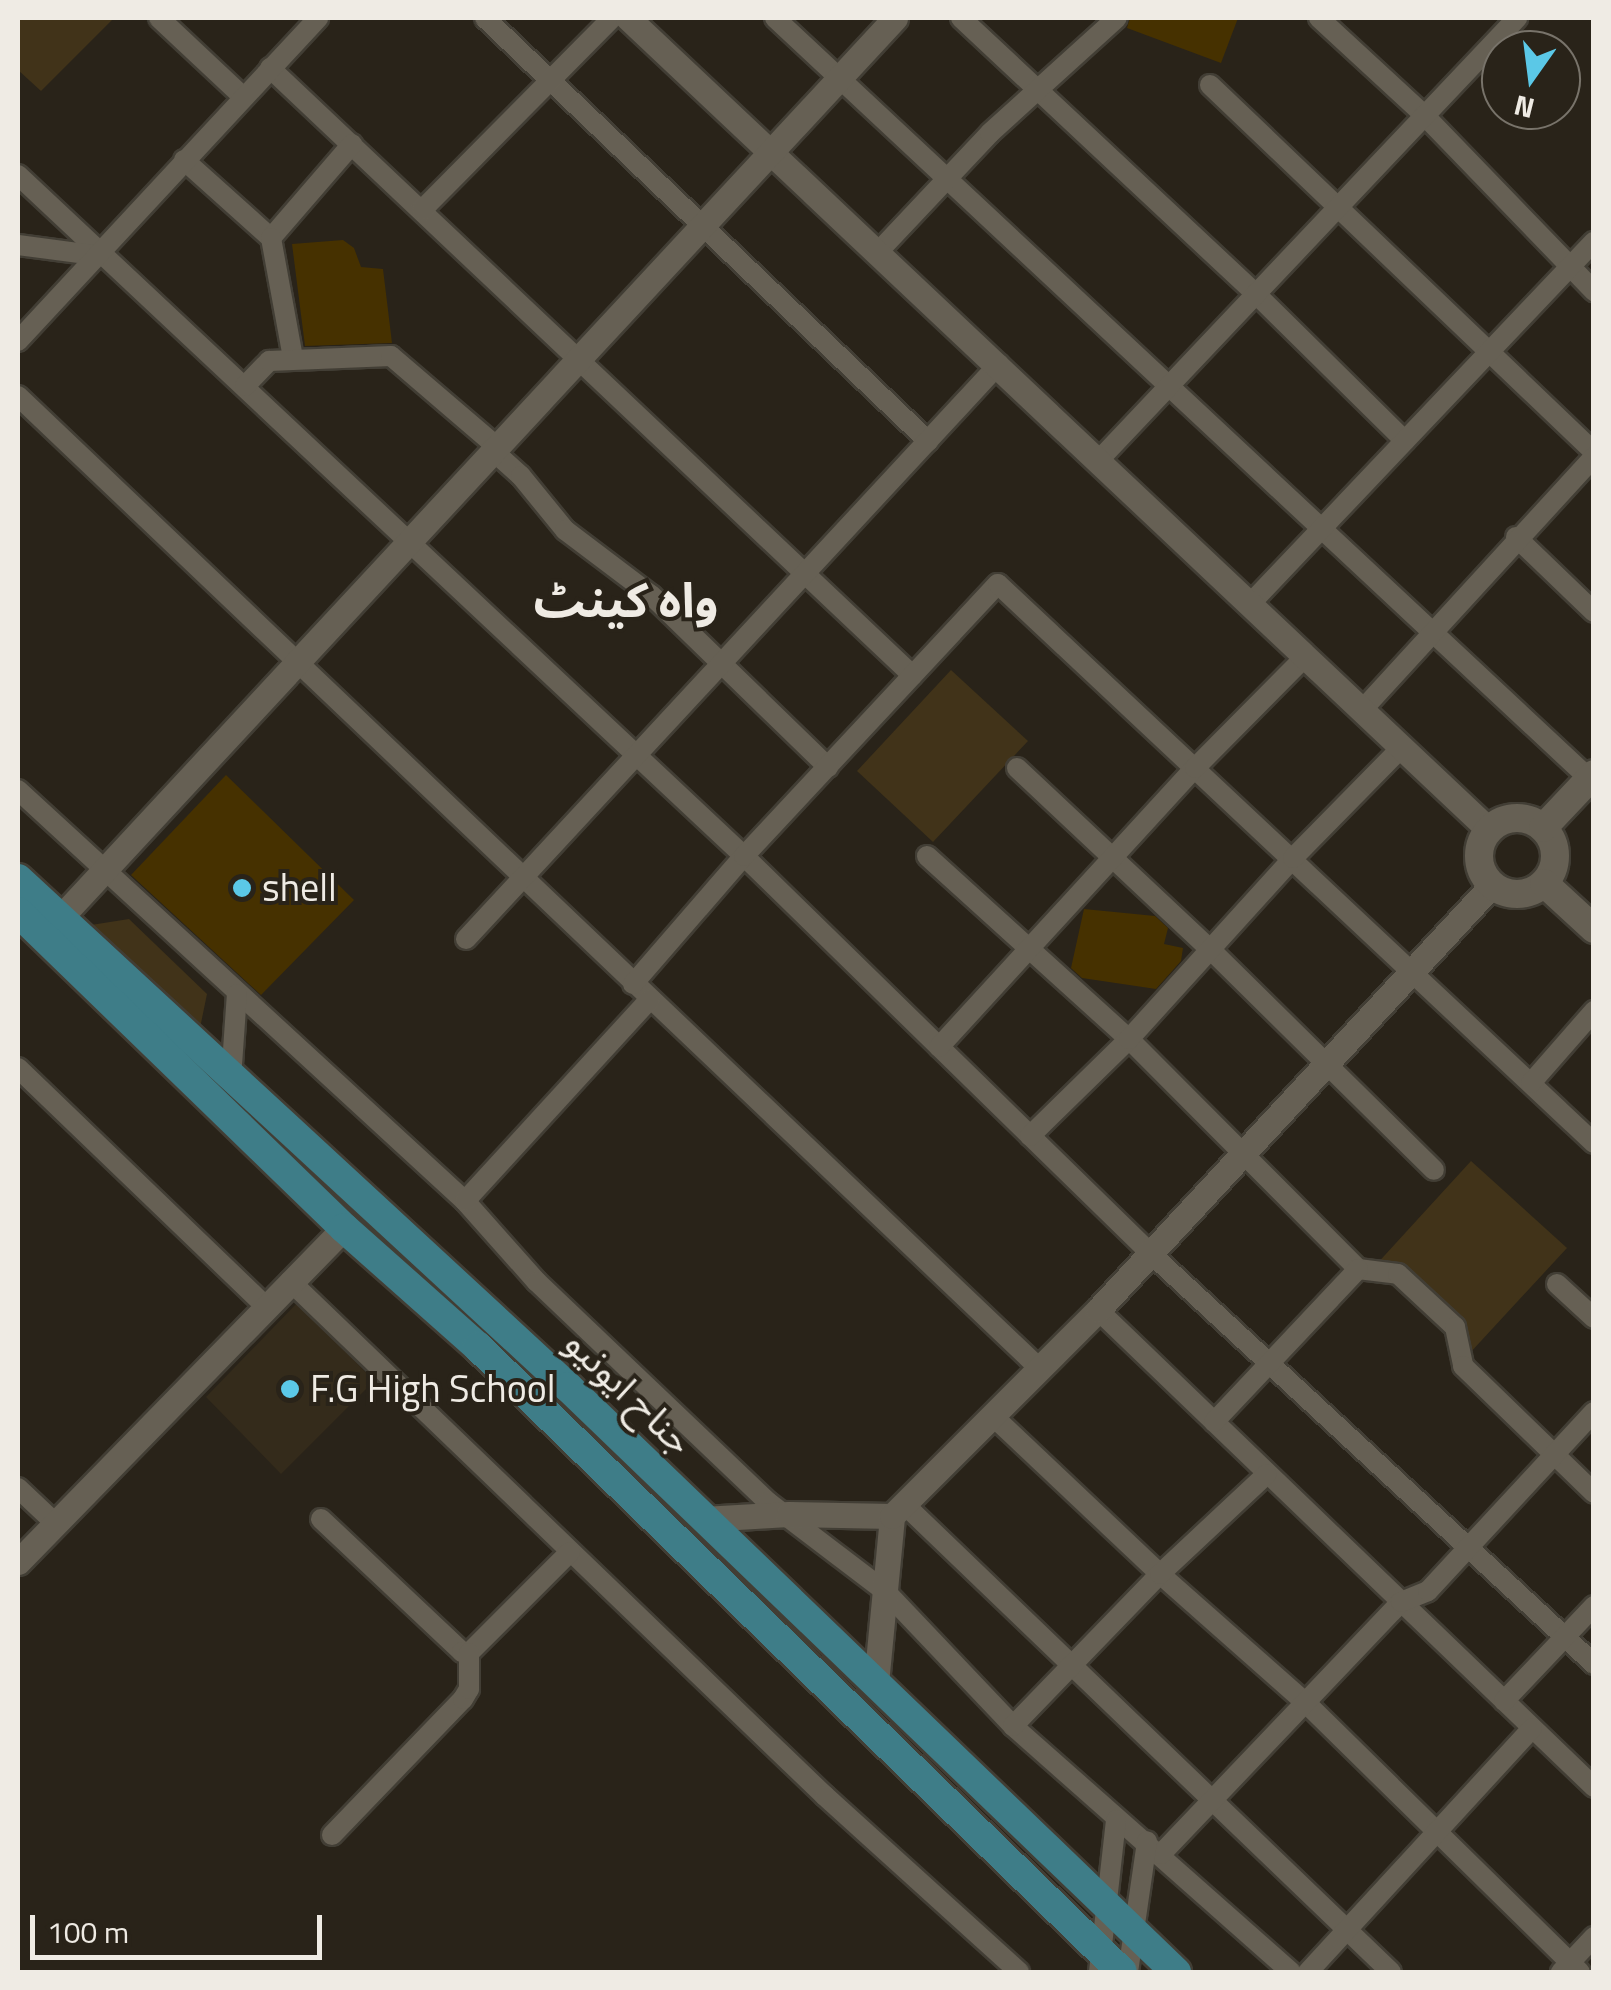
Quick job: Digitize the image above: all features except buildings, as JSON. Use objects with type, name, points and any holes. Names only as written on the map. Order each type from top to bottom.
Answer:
[{"type":"main road","points":[[1543,828],[1592,779]]},
{"type":"main road","points":[[1510,818],[1533,821],[1543,828],[1554,849],[1555,861],[1544,882],[1528,892],[1509,893],[1492,885],[1478,858],[1489,830],[1510,818]]},
{"type":"main road","name":"جناح ایونیو","points":[[18,879],[568,1387],[1176,1972]]},
{"type":"main road","points":[[1544,882],[1594,929]]},
{"type":"main road","name":"جناح ایونیو","points":[[18,912],[344,1228],[492,1360],[1113,1967]]},
{"type":"street","points":[[159,18],[244,96]]},
{"type":"street","points":[[18,341],[318,18]]},
{"type":"street","points":[[485,18],[928,441]]},
{"type":"street","points":[[422,210],[612,18]]},
{"type":"street","points":[[628,18],[1489,830]]},
{"type":"street","points":[[775,18],[1592,779]]},
{"type":"street","points":[[59,919],[408,538],[895,18]]},
{"type":"street","points":[[961,18],[1256,294],[1405,441]]},
{"type":"street","points":[[878,252],[946,178],[1117,18]]},
{"type":"street","points":[[1319,18],[1424,115],[1594,291]]},
{"type":"street","points":[[1098,461],[1516,18]]},
{"type":"street","points":[[270,68],[912,675]]},
{"type":"street","points":[[1210,85],[1594,454],[1364,709]]},
{"type":"street","points":[[271,238],[352,144]]},
{"type":"street","points":[[184,160],[271,238],[293,358]]},
{"type":"street","points":[[18,176],[744,856],[1148,1251],[1594,1664]]},
{"type":"street","points":[[1250,604],[1594,242]]},
{"type":"street","points":[[18,245],[96,253]]},
{"type":"street","points":[[245,386],[269,361],[391,356],[493,447],[565,530],[652,595],[828,767]]},
{"type":"street","points":[[466,939],[998,364]]},
{"type":"street","points":[[18,396],[1041,1370]]},
{"type":"street","points":[[1516,538],[1594,612]]},
{"type":"street","points":[[633,984],[744,856],[998,584],[1594,1144]]},
{"type":"street","points":[[939,1047],[1195,768],[1306,656]]},
{"type":"street","points":[[1030,1136],[1129,1039],[1292,858],[1403,746]]},
{"type":"street","points":[[1018,768],[1211,950],[1434,1170]]},
{"type":"street","points":[[18,790],[102,872],[465,1201],[536,1282],[768,1502],[789,1514],[886,1592],[1013,1726],[1292,1972]]},
{"type":"street","points":[[927,856],[1129,1039],[1358,1269],[1398,1274],[1455,1327],[1463,1366],[1594,1493]]},
{"type":"street","points":[[876,1683],[898,1510],[1041,1370],[1492,885]]},
{"type":"street","points":[[231,1079],[238,994]]},
{"type":"street","points":[[465,1201],[650,999]]},
{"type":"street","points":[[1531,1083],[1594,1012]]},
{"type":"street","points":[[18,1068],[264,1306]]},
{"type":"street","points":[[18,1562],[344,1228]]},
{"type":"street","points":[[1214,1422],[1358,1269]]},
{"type":"street","points":[[290,1281],[570,1552],[1019,1972]]},
{"type":"street","points":[[1557,1284],[1594,1318]]},
{"type":"street","points":[[1098,1310],[1594,1787]]},
{"type":"street","points":[[1113,1967],[1136,1932],[1154,1848],[1213,1800],[1401,1602],[1428,1590],[1594,1412]]},
{"type":"street","points":[[994,1418],[1160,1574],[1306,1702],[1570,1969],[1594,1937]]},
{"type":"street","points":[[1013,1726],[1160,1574],[1267,1474]]},
{"type":"street","points":[[18,1488],[55,1523]]},
{"type":"street","points":[[703,1519],[898,1510],[1074,1666],[1391,1972]]},
{"type":"street","points":[[322,1519],[462,1652],[469,1653]]},
{"type":"street","points":[[332,1834],[463,1699],[468,1689],[469,1653],[570,1552]]},
{"type":"street","points":[[1504,1701],[1594,1606]]},
{"type":"street","points":[[1308,1972],[1439,1834],[1532,1728]]},
{"type":"street","points":[[1113,1967],[1109,1910],[1116,1820]]},
{"type":"shaded area","points":[[18,18],[114,18],[41,91],[18,70]]},
{"type":"shaded area","points":[[951,670],[1028,741],[933,842],[857,771]]},
{"type":"shaded area","points":[[129,919],[207,994],[200,1028],[91,935],[91,925]]},
{"type":"shaded area","points":[[1471,1161],[1567,1248],[1469,1354],[1374,1267]]},
{"type":"shaded area","name":"F.G High School","points":[[298,1302],[374,1381],[281,1474],[206,1397]]},
{"type":"place","name":"shell","points":[[242,888]]},
{"type":"place","name":"F.G High School","points":[[290,1389]]},
{"type":"district","name":"واہ کینٹ","points":[[626,600]]}]
